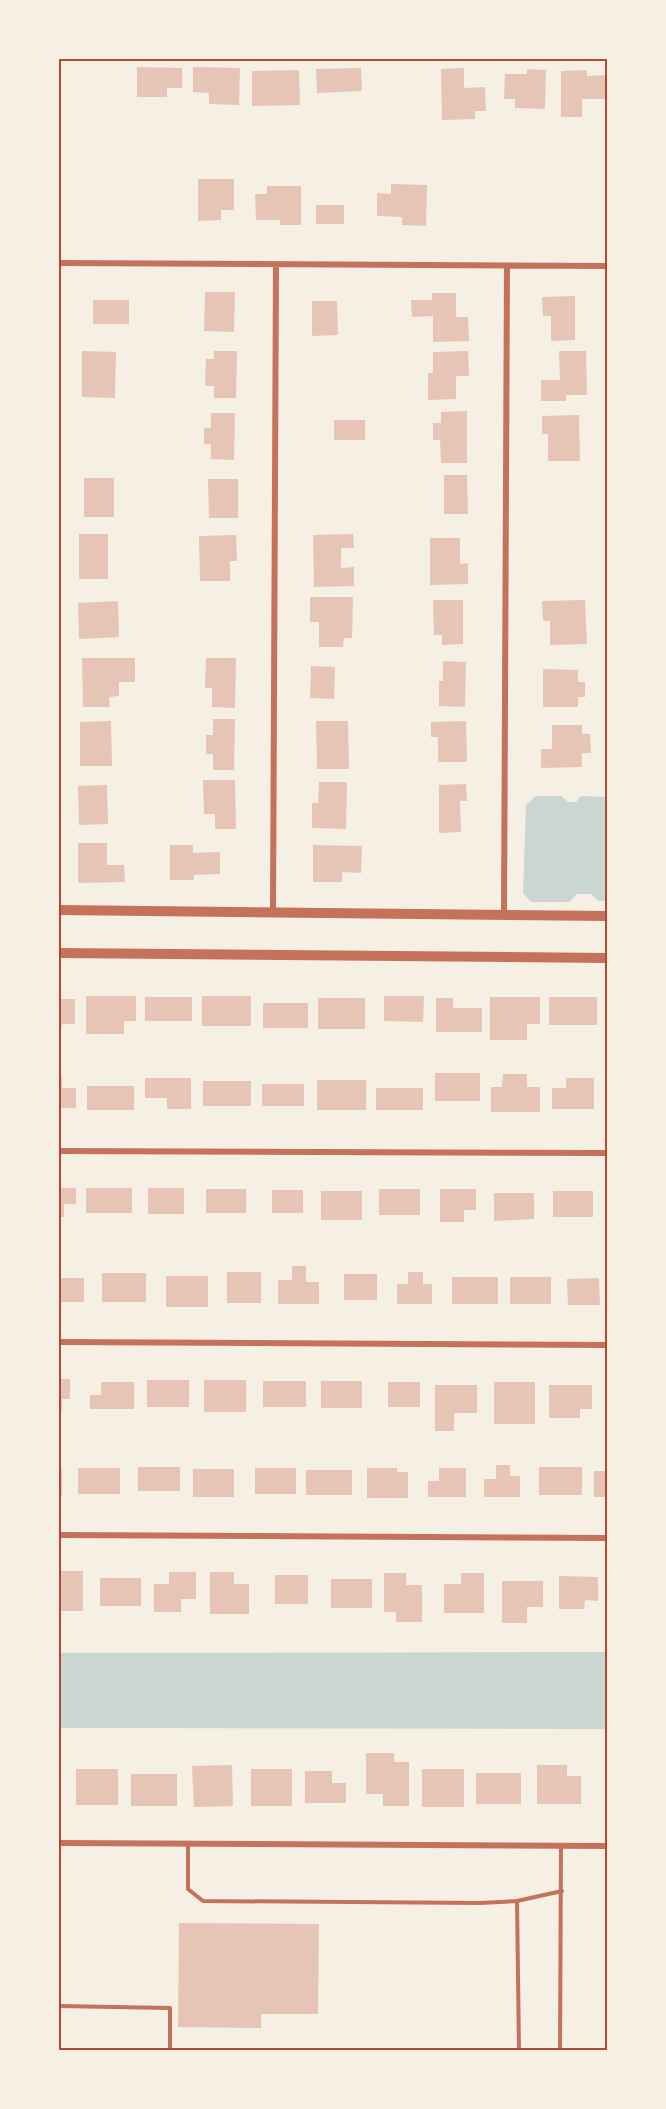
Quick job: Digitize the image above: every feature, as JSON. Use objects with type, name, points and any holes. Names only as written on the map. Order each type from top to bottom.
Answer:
[{"type":"street","points":[[58,263],[608,266]]},
{"type":"street","points":[[273,912],[276,264]]},
{"type":"street","points":[[504,915],[507,266]]},
{"type":"street","points":[[58,910],[608,916]]},
{"type":"street","points":[[58,953],[608,958]]},
{"type":"street","points":[[58,1151],[608,1153]]},
{"type":"street","points":[[58,1342],[608,1345]]},
{"type":"street","points":[[58,1535],[608,1538]]},
{"type":"street","points":[[58,1843],[608,1846]]},
{"type":"lane","points":[[188,1844],[188,1889],[203,1901],[480,1903],[517,1901],[561,1891]]},
{"type":"lane","points":[[560,2050],[561,1846]]},
{"type":"lane","points":[[517,1901],[519,2050]]},
{"type":"lane","points":[[58,2006],[170,2008],[170,2050]]},
{"type":"shaded area","points":[[536,796],[561,796],[568,802],[576,802],[581,796],[607,797],[607,901],[598,901],[591,894],[577,894],[569,902],[531,902],[523,893],[526,805]]},
{"type":"shaded area","points":[[607,1652],[607,1729],[59,1728],[59,1653]]},
{"type":"building","points":[[137,67],[182,68],[182,88],[167,88],[167,97],[137,97]]},
{"type":"building","points":[[193,67],[240,68],[239,105],[209,104],[209,93],[193,92]]},
{"type":"building","points":[[361,68],[362,91],[317,93],[316,69]]},
{"type":"building","points":[[464,68],[464,88],[485,87],[486,111],[475,111],[475,119],[442,120],[441,69]]},
{"type":"building","points":[[527,69],[546,70],[545,109],[515,108],[515,99],[504,99],[505,74],[527,74]]},
{"type":"building","points":[[299,70],[300,105],[252,106],[252,71]]},
{"type":"building","points":[[587,70],[587,76],[608,75],[608,99],[582,99],[582,117],[561,117],[561,71]]},
{"type":"building","points":[[198,179],[234,179],[234,210],[221,210],[221,220],[198,221]]},
{"type":"building","points":[[391,184],[427,185],[426,226],[402,225],[402,217],[377,216],[377,193],[391,194]]},
{"type":"building","points":[[267,186],[301,186],[301,225],[280,225],[280,220],[256,220],[255,194],[267,194]]},
{"type":"building","points":[[316,205],[344,205],[344,224],[316,224]]},
{"type":"building","points":[[205,292],[235,292],[234,332],[204,331]]},
{"type":"building","points":[[432,293],[456,293],[456,317],[468,317],[469,341],[433,342],[433,316],[412,317],[411,300],[432,300]]},
{"type":"building","points":[[575,296],[575,340],[551,341],[551,316],[543,316],[542,297]]},
{"type":"building","points":[[93,300],[129,300],[129,324],[93,324]]},
{"type":"building","points":[[312,301],[337,301],[338,335],[312,336]]},
{"type":"building","points":[[82,351],[116,352],[115,398],[82,397]]},
{"type":"building","points":[[214,351],[237,351],[236,398],[214,398],[214,386],[205,386],[206,359],[214,359]]},
{"type":"building","points":[[468,351],[469,376],[456,376],[456,399],[428,400],[428,373],[433,373],[433,352]]},
{"type":"building","points":[[559,351],[586,351],[587,395],[566,395],[566,401],[541,401],[541,380],[560,380]]},
{"type":"building","points":[[467,411],[467,463],[441,463],[440,440],[433,440],[433,423],[441,423],[441,412]]},
{"type":"building","points":[[211,413],[235,413],[234,460],[211,459],[211,444],[204,444],[204,428],[211,428]]},
{"type":"building","points":[[579,415],[580,461],[548,461],[548,434],[542,434],[542,416]]},
{"type":"building","points":[[334,420],[365,420],[365,440],[334,440]]},
{"type":"building","points":[[444,475],[467,475],[468,514],[444,514]]},
{"type":"building","points":[[84,478],[114,478],[114,517],[84,517]]},
{"type":"building","points":[[208,479],[238,479],[238,518],[209,518]]},
{"type":"building","points":[[79,534],[108,534],[108,579],[79,579]]},
{"type":"building","points":[[353,534],[354,548],[341,548],[341,568],[354,567],[354,586],[314,587],[313,535]]},
{"type":"building","points":[[236,535],[237,561],[230,561],[230,581],[200,581],[199,536]]},
{"type":"building","points":[[430,538],[460,538],[460,564],[468,563],[468,584],[430,585]]},
{"type":"building","points":[[310,597],[353,597],[352,638],[344,638],[343,647],[319,647],[319,622],[310,622]]},
{"type":"building","points":[[433,600],[463,600],[463,644],[442,645],[442,635],[434,635]]},
{"type":"building","points":[[585,600],[587,644],[550,645],[550,621],[543,621],[542,601]]},
{"type":"building","points":[[118,601],[119,637],[79,639],[78,603]]},
{"type":"building","points":[[82,658],[135,658],[135,682],[119,682],[119,696],[109,697],[110,707],[83,707]]},
{"type":"building","points":[[206,658],[236,658],[235,708],[212,707],[212,688],[205,688]]},
{"type":"building","points":[[443,661],[466,662],[465,707],[439,706],[439,681],[443,681]]},
{"type":"building","points":[[311,666],[335,667],[334,699],[310,698]]},
{"type":"building","points":[[543,669],[578,670],[578,682],[585,682],[585,697],[578,697],[578,707],[543,707]]},
{"type":"building","points":[[213,719],[235,719],[234,770],[213,770],[213,754],[206,754],[206,735],[213,735]]},
{"type":"building","points":[[111,721],[112,766],[80,766],[80,722]]},
{"type":"building","points":[[316,721],[348,721],[349,769],[317,769]]},
{"type":"building","points":[[466,721],[467,762],[438,762],[438,737],[431,737],[431,722]]},
{"type":"building","points":[[552,725],[582,725],[582,734],[590,734],[591,753],[582,753],[582,767],[541,768],[541,749],[552,749]]},
{"type":"building","points":[[203,780],[235,780],[236,829],[215,829],[215,814],[204,814]]},
{"type":"building","points":[[319,782],[347,782],[346,829],[312,828],[312,803],[318,803]]},
{"type":"building","points":[[466,784],[467,801],[460,801],[461,832],[439,833],[439,785]]},
{"type":"building","points":[[107,785],[108,824],[79,825],[78,786]]},
{"type":"building","points":[[78,843],[107,843],[107,865],[124,865],[125,882],[78,883]]},
{"type":"building","points":[[170,845],[193,845],[193,853],[220,852],[220,874],[194,875],[194,880],[170,880]]},
{"type":"building","points":[[313,845],[362,846],[361,873],[342,872],[342,882],[313,882]]},
{"type":"building","points":[[86,996],[136,996],[136,1021],[124,1021],[124,1034],[86,1034]]},
{"type":"building","points":[[202,996],[251,996],[251,1026],[202,1026]]},
{"type":"building","points":[[384,996],[424,996],[423,1022],[384,1021]]},
{"type":"building","points":[[145,997],[192,997],[192,1021],[145,1021]]},
{"type":"building","points":[[490,997],[540,997],[540,1024],[527,1024],[527,1040],[490,1040]]},
{"type":"building","points":[[549,997],[597,997],[597,1025],[549,1025]]},
{"type":"building","points":[[318,998],[365,998],[365,1029],[318,1029]]},
{"type":"building","points":[[436,998],[453,998],[453,1008],[482,1008],[482,1032],[436,1032]]},
{"type":"building","points":[[58,999],[75,999],[75,1024],[62,1024],[62,1028],[58,1028]]},
{"type":"building","points":[[263,1003],[308,1003],[308,1028],[263,1028]]},
{"type":"building","points":[[435,1073],[480,1073],[480,1101],[435,1101]]},
{"type":"building","points":[[503,1074],[527,1074],[527,1087],[540,1087],[540,1112],[491,1112],[491,1087],[502,1087]]},
{"type":"building","points":[[58,1076],[62,1076],[62,1088],[76,1088],[76,1108],[58,1108]]},
{"type":"building","points":[[145,1078],[191,1078],[191,1109],[167,1109],[167,1098],[145,1098]]},
{"type":"building","points":[[566,1078],[594,1078],[594,1109],[552,1109],[552,1088],[566,1088]]},
{"type":"building","points":[[317,1080],[366,1080],[366,1110],[317,1110]]},
{"type":"building","points":[[203,1081],[251,1081],[251,1106],[203,1106]]},
{"type":"building","points":[[262,1084],[304,1084],[304,1106],[262,1106]]},
{"type":"building","points":[[87,1086],[134,1086],[134,1110],[87,1110]]},
{"type":"building","points":[[376,1088],[423,1088],[423,1110],[376,1110]]},
{"type":"building","points":[[58,1188],[76,1188],[76,1204],[64,1204],[64,1217],[58,1217]]},
{"type":"building","points":[[86,1188],[132,1188],[132,1213],[86,1213]]},
{"type":"building","points":[[148,1188],[184,1188],[184,1214],[148,1214]]},
{"type":"building","points":[[206,1189],[246,1189],[246,1213],[206,1213]]},
{"type":"building","points":[[379,1189],[420,1189],[420,1215],[379,1215]]},
{"type":"building","points":[[440,1189],[476,1189],[476,1210],[464,1210],[464,1222],[440,1222]]},
{"type":"building","points":[[272,1190],[303,1190],[303,1213],[272,1213]]},
{"type":"building","points":[[321,1191],[362,1191],[362,1220],[321,1220]]},
{"type":"building","points":[[553,1191],[593,1191],[593,1217],[553,1217]]},
{"type":"building","points":[[494,1193],[534,1193],[534,1219],[494,1221]]},
{"type":"building","points":[[292,1266],[306,1266],[306,1282],[319,1282],[319,1304],[278,1304],[278,1280],[292,1280]]},
{"type":"building","points":[[227,1272],[261,1272],[261,1303],[227,1303]]},
{"type":"building","points":[[408,1272],[423,1272],[423,1284],[432,1284],[432,1304],[397,1304],[397,1284],[408,1284]]},
{"type":"building","points":[[102,1273],[146,1273],[146,1302],[102,1302]]},
{"type":"building","points":[[344,1274],[377,1274],[377,1300],[344,1300]]},
{"type":"building","points":[[166,1276],[208,1276],[208,1307],[166,1307]]},
{"type":"building","points":[[452,1277],[498,1277],[498,1304],[452,1304]]},
{"type":"building","points":[[510,1277],[551,1277],[551,1304],[510,1304]]},
{"type":"building","points":[[58,1278],[84,1278],[84,1302],[58,1302]]},
{"type":"building","points":[[599,1278],[600,1305],[568,1305],[567,1279]]},
{"type":"building","points":[[58,1379],[70,1379],[70,1399],[62,1399],[62,1412],[58,1412]]},
{"type":"building","points":[[147,1380],[189,1380],[189,1407],[147,1407]]},
{"type":"building","points":[[204,1380],[246,1380],[246,1412],[204,1412]]},
{"type":"building","points":[[263,1381],[306,1381],[306,1407],[263,1407]]},
{"type":"building","points":[[321,1381],[362,1381],[362,1408],[321,1408]]},
{"type":"building","points":[[101,1382],[134,1382],[134,1409],[90,1409],[90,1395],[101,1395]]},
{"type":"building","points":[[388,1382],[420,1382],[420,1407],[388,1407]]},
{"type":"building","points":[[494,1382],[535,1382],[535,1424],[494,1424]]},
{"type":"building","points":[[435,1385],[477,1385],[477,1413],[454,1413],[454,1431],[435,1431]]},
{"type":"building","points":[[549,1385],[592,1385],[592,1409],[580,1409],[580,1418],[549,1418]]},
{"type":"building","points":[[496,1465],[510,1465],[510,1476],[520,1476],[520,1497],[484,1497],[484,1479],[496,1479]]},
{"type":"building","points":[[138,1467],[180,1467],[180,1491],[138,1491]]},
{"type":"building","points":[[539,1467],[582,1467],[582,1495],[539,1495]]},
{"type":"building","points":[[58,1468],[62,1468],[62,1495],[58,1495]]},
{"type":"building","points":[[78,1468],[120,1468],[120,1494],[78,1494]]},
{"type":"building","points":[[255,1468],[296,1468],[296,1494],[255,1494]]},
{"type":"building","points":[[367,1468],[397,1468],[397,1472],[408,1472],[408,1498],[367,1498]]},
{"type":"building","points":[[439,1468],[466,1468],[466,1497],[428,1497],[428,1481],[439,1481]]},
{"type":"building","points":[[193,1469],[234,1469],[234,1497],[193,1497]]},
{"type":"building","points":[[306,1470],[352,1470],[352,1495],[306,1495]]},
{"type":"building","points":[[594,1471],[608,1471],[608,1497],[594,1497]]},
{"type":"building","points":[[58,1571],[83,1571],[83,1611],[58,1611]]},
{"type":"building","points":[[169,1572],[196,1572],[196,1599],[181,1599],[181,1612],[154,1612],[154,1584],[169,1584]]},
{"type":"building","points":[[210,1572],[234,1572],[234,1584],[249,1584],[249,1614],[210,1614]]},
{"type":"building","points":[[384,1573],[406,1573],[406,1585],[422,1585],[422,1622],[396,1622],[396,1612],[384,1612]]},
{"type":"building","points":[[461,1573],[484,1573],[484,1613],[444,1613],[444,1584],[461,1584]]},
{"type":"building","points":[[275,1575],[308,1575],[308,1604],[275,1604]]},
{"type":"building","points":[[559,1576],[598,1577],[598,1601],[585,1600],[584,1609],[559,1609]]},
{"type":"building","points":[[100,1578],[141,1578],[141,1606],[100,1606]]},
{"type":"building","points":[[331,1579],[372,1579],[372,1608],[331,1608]]},
{"type":"building","points":[[502,1581],[543,1581],[543,1607],[527,1607],[527,1623],[502,1623]]},
{"type":"building","points":[[366,1753],[394,1753],[394,1762],[409,1762],[409,1806],[383,1806],[383,1794],[366,1794]]},
{"type":"building","points":[[232,1765],[233,1806],[194,1807],[192,1766]]},
{"type":"building","points":[[537,1765],[567,1765],[567,1776],[581,1776],[581,1804],[537,1804]]},
{"type":"building","points":[[76,1769],[118,1769],[118,1805],[76,1805]]},
{"type":"building","points":[[251,1769],[292,1769],[292,1806],[251,1806]]},
{"type":"building","points":[[422,1769],[464,1769],[464,1807],[422,1807]]},
{"type":"building","points":[[305,1771],[332,1771],[332,1783],[346,1783],[346,1803],[305,1803]]},
{"type":"building","points":[[476,1773],[521,1773],[521,1804],[476,1804]]},
{"type":"building","points":[[131,1774],[177,1774],[177,1806],[131,1806]]},
{"type":"building","points":[[179,1923],[319,1924],[318,2014],[261,2014],[261,2028],[178,2027]]}]
